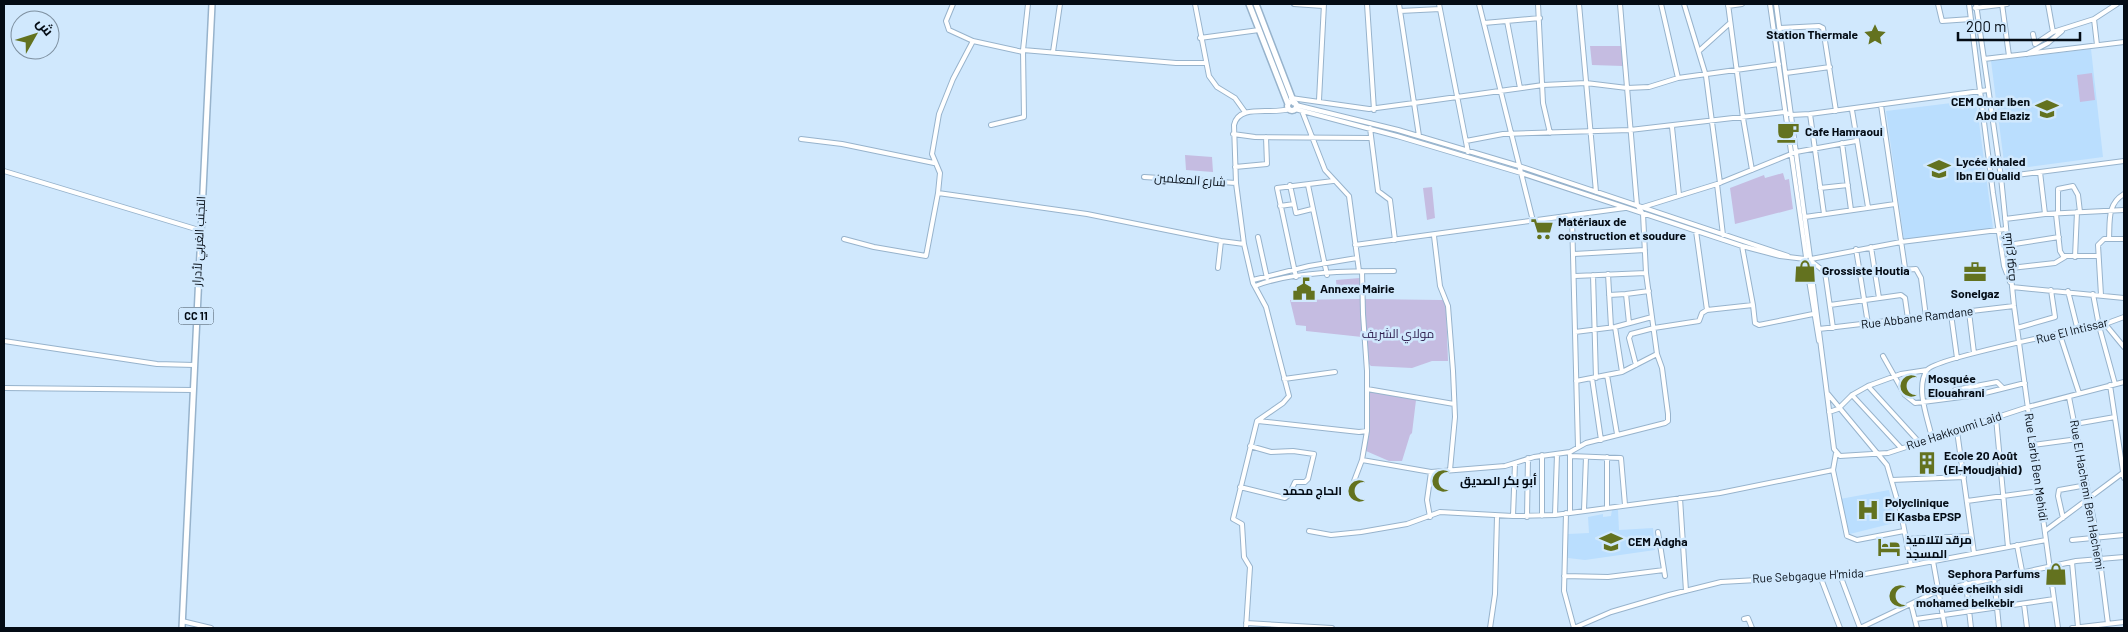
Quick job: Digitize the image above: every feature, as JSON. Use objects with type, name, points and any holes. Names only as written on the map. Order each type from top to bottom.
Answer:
[{"type":"main road","name":"التجنب الغربي لأدرار","points":[[182,628],[199,230],[212,4]]},
{"type":"main road","points":[[1250,4],[1259,30],[1292,105]]},
{"type":"main road","points":[[1256,4],[1292,105]]},
{"type":"street","points":[[953,4],[946,21],[947,27],[957,35],[972,41],[1023,51],[1176,63],[1205,63]]},
{"type":"street","points":[[991,125],[1024,117],[1023,51],[1028,4]]},
{"type":"street","points":[[1053,52],[1060,4]]},
{"type":"street","points":[[1195,4],[1200,38],[1209,76],[1214,84],[1231,94],[1245,112]]},
{"type":"street","points":[[1294,4],[1324,5],[1319,100]]},
{"type":"street","points":[[1367,4],[1374,110]]},
{"type":"street","points":[[1399,4],[1419,136]]},
{"type":"street","points":[[1479,4],[1532,221]]},
{"type":"street","points":[[1538,4],[1543,103],[1550,133]]},
{"type":"street","points":[[1579,4],[1597,197]]},
{"type":"street","points":[[1574,628],[1565,599],[1564,576],[1570,454],[1578,447],[1617,434],[1668,421],[1662,368],[1657,354],[1646,273],[1643,214],[1637,205],[1620,4]]},
{"type":"street","points":[[1660,4],[1678,78]]},
{"type":"street","points":[[1684,4],[1706,76],[1723,234]]},
{"type":"street","points":[[1742,4],[1728,5],[1742,118],[1752,170]]},
{"type":"street","points":[[1770,4],[1784,112],[1805,217],[1808,259],[1825,272],[1859,273],[1914,268],[1920,275],[1926,317]]},
{"type":"street","points":[[1776,4],[1786,72],[1793,153],[1808,259],[1813,314],[1820,344]]},
{"type":"street","points":[[1938,4],[1942,21],[1971,19]]},
{"type":"street","points":[[2002,4],[2009,56]]},
{"type":"street","points":[[1970,6],[2007,4]]},
{"type":"street","points":[[2048,4],[2053,32]]},
{"type":"street","points":[[2034,44],[2053,32],[2062,31],[2094,19],[2117,4]]},
{"type":"street","points":[[1400,11],[1439,6],[1468,152]]},
{"type":"street","name":"شارع بودة","points":[[1970,6],[2004,266],[2012,287]]},
{"type":"street","name":"شارع بودة","points":[[1976,6],[2001,177],[2012,287]]},
{"type":"street","points":[[1484,23],[1540,18]]},
{"type":"street","points":[[2094,19],[2097,45]]},
{"type":"street","points":[[1507,21],[1520,88]]},
{"type":"street","points":[[1699,51],[1730,22]]},
{"type":"street","points":[[1780,28],[1822,26],[1825,32],[1836,111]]},
{"type":"street","points":[[1200,38],[1259,30]]},
{"type":"street","points":[[2025,55],[2054,39],[2062,31]]},
{"type":"street","points":[[2033,34],[2036,49]]},
{"type":"street","points":[[844,239],[874,247],[926,256],[940,173],[934,163],[932,154],[939,114],[953,78],[972,41]]},
{"type":"street","points":[[1984,59],[2124,42]]},
{"type":"street","points":[[1332,628],[1246,626],[1250,567],[1244,557],[1242,524],[1233,519],[1257,421],[1288,398],[1266,307],[1252,280],[1244,244],[1234,167],[1233,134],[1236,118],[1245,112],[1319,100],[1374,110],[1543,85],[1586,83],[1627,88],[1654,87],[1678,78],[1706,76],[1779,64]]},
{"type":"street","points":[[1786,72],[1830,67]]},
{"type":"street","points":[[1466,141],[1511,134],[1672,127],[1784,112],[1810,114],[1852,110],[1988,90]]},
{"type":"street","points":[[1292,105],[1302,111],[1370,128],[1521,173],[1742,246],[1788,256],[1808,259],[1900,242],[2006,229]]},
{"type":"street","points":[[1292,105],[1398,130],[1520,166],[1788,256]]},
{"type":"street","points":[[1881,106],[1905,268]]},
{"type":"street","points":[[1852,110],[1868,207]]},
{"type":"street","points":[[1302,111],[1325,170],[1332,181],[1345,190],[1349,196],[1360,271],[1367,389],[1367,431],[1362,460],[1352,489]]},
{"type":"street","points":[[1810,114],[1824,214]]},
{"type":"street","points":[[1672,127],[1679,195]]},
{"type":"street","points":[[1370,128],[1378,191],[1390,200],[1395,240]]},
{"type":"street","points":[[1397,136],[1398,130]]},
{"type":"street","points":[[1233,134],[1266,137],[1370,138]]},
{"type":"street","points":[[1234,167],[1268,164],[1266,137]]},
{"type":"street","points":[[801,139],[842,144],[934,163]]},
{"type":"street","points":[[1643,207],[1718,183],[1793,153],[1856,141]]},
{"type":"street","points":[[1842,144],[1852,210]]},
{"type":"street","points":[[2001,177],[2124,160]]},
{"type":"street","points":[[4,171],[199,230]]},
{"type":"street","points":[[2040,172],[2045,214]]},
{"type":"street","name":"شارع المعلمين","points":[[1144,177],[1236,183]]},
{"type":"street","points":[[1296,277],[1277,188],[1332,181]]},
{"type":"street","points":[[1308,185],[1327,274]]},
{"type":"street","points":[[1820,188],[1848,185]]},
{"type":"street","points":[[1290,186],[1296,213],[1312,209]]},
{"type":"street","points":[[2065,257],[2060,251],[2057,214],[2057,192],[2064,186],[2072,186],[2078,195],[2079,212],[2075,257]]},
{"type":"street","points":[[938,193],[1087,214],[1244,244]]},
{"type":"street","points":[[2109,239],[2110,211],[2116,200],[2124,194]]},
{"type":"street","points":[[1280,206],[1294,204]]},
{"type":"street","points":[[1805,217],[1895,204]]},
{"type":"street","points":[[1355,245],[1434,236],[1626,208]]},
{"type":"street","points":[[2005,219],[2045,214],[2124,210]]},
{"type":"street","points":[[1572,217],[1578,447]]},
{"type":"street","points":[[1696,231],[1707,310]]},
{"type":"street","points":[[1434,236],[1440,286],[1448,306],[1454,404],[1450,470]]},
{"type":"street","points":[[1258,237],[1267,278]]},
{"type":"street","points":[[2008,245],[2059,237]]},
{"type":"street","points":[[2101,295],[2098,256],[2100,243],[2109,239],[2124,239]]},
{"type":"street","points":[[1218,268],[1221,241]]},
{"type":"street","points":[[1742,246],[1757,325],[1813,314]]},
{"type":"street","points":[[1871,247],[1879,298]]},
{"type":"street","points":[[1574,254],[1645,250]]},
{"type":"street","points":[[1856,250],[1868,324]]},
{"type":"street","points":[[2011,268],[2055,262],[2065,257],[2098,256]]},
{"type":"street","points":[[1252,280],[1267,278],[1294,269],[1357,258]]},
{"type":"street","points":[[1255,286],[1275,280],[1296,277],[1360,271],[1394,271]]},
{"type":"street","points":[[1825,272],[1833,328]]},
{"type":"street","points":[[1575,276],[1646,273]]},
{"type":"street","points":[[1608,274],[1613,327],[1622,372]]},
{"type":"street","points":[[1593,275],[1594,378],[1601,440]]},
{"type":"street","points":[[2012,287],[2124,298]]},
{"type":"street","name":"Rue Larbi Ben Mehidi","points":[[2012,287],[2058,628]]},
{"type":"street","points":[[2017,328],[2055,317],[2050,290]]},
{"type":"street","points":[[1609,295],[1649,291]]},
{"type":"street","points":[[2068,291],[2078,331]]},
{"type":"street","points":[[1626,294],[1628,322]]},
{"type":"street","points":[[2093,294],[2112,384],[2124,478]]},
{"type":"street","points":[[1812,295],[1819,329],[1826,392],[1836,453],[1833,470],[1845,533],[1850,539],[1857,540],[1904,531]]},
{"type":"street","points":[[1830,305],[1864,299],[1903,296],[1908,319]]},
{"type":"street","points":[[1636,365],[1630,335],[1654,328],[1699,321],[1702,313],[1707,310],[1752,305]]},
{"type":"street","name":"Rue Abbane Ramdane","points":[[1819,329],[2014,306]]},
{"type":"street","points":[[1969,312],[1974,353]]},
{"type":"street","points":[[1951,314],[1956,358]]},
{"type":"street","points":[[1575,332],[1613,327],[1652,317]]},
{"type":"street","name":"Rue El Intissar","points":[[1838,409],[1852,395],[1868,386],[1894,377],[1927,370],[1936,363],[2099,326],[2124,317]]},
{"type":"street","points":[[2105,324],[2124,347]]},
{"type":"street","points":[[2060,335],[2079,393]]},
{"type":"street","points":[[4,341],[156,364],[194,365]]},
{"type":"street","points":[[1576,381],[1622,372],[1657,354]]},
{"type":"street","points":[[1883,356],[1894,377],[1912,401],[1924,402],[1989,392],[2025,383]]},
{"type":"street","points":[[1927,370],[1923,380],[1924,402],[1932,438]]},
{"type":"street","points":[[1284,379],[1335,372]]},
{"type":"street","points":[[1608,375],[1617,434]]},
{"type":"street","points":[[1953,397],[1954,391],[1958,388],[1997,382],[2002,388]]},
{"type":"street","name":"Rue Hakkoumi Laid","points":[[1836,453],[1843,457],[1879,455],[2028,407],[2124,382]]},
{"type":"street","points":[[1988,383],[1989,392]]},
{"type":"street","points":[[1868,386],[1919,442]]},
{"type":"street","points":[[4,388],[192,390]]},
{"type":"street","points":[[1367,389],[1454,404]]},
{"type":"street","points":[[1826,392],[1838,409],[1887,465],[1911,565]]},
{"type":"street","points":[[1852,395],[1901,448]]},
{"type":"street","name":"Rue El Hachemi Ben Hachemi","points":[[2069,397],[2097,537],[2108,624]]},
{"type":"street","points":[[1829,412],[1838,409]]},
{"type":"street","points":[[2075,424],[2115,417]]},
{"type":"street","points":[[1996,418],[2008,547]]},
{"type":"street","points":[[1257,421],[1359,432],[1367,431]]},
{"type":"street","points":[[1957,431],[1974,553]]},
{"type":"street","points":[[2033,445],[2078,439]]},
{"type":"street","points":[[1240,487],[1286,498],[1295,482],[1305,482],[1308,479],[1314,454],[1293,451],[1271,452],[1250,446]]},
{"type":"street","points":[[1555,515],[1557,454]]},
{"type":"street","points":[[1362,460],[1430,472],[1515,463],[1542,455],[1570,454],[1586,457],[1621,458],[1625,505]]},
{"type":"street","points":[[1542,455],[1542,516]]},
{"type":"street","points":[[1584,510],[1586,457]]},
{"type":"street","points":[[1607,457],[1607,507]]},
{"type":"street","points":[[1527,517],[1528,458]]},
{"type":"street","points":[[1513,516],[1515,463]]},
{"type":"street","points":[[1309,531],[1331,535],[1352,533],[1406,524],[1440,512],[1527,517],[1555,515],[1720,493],[1833,470]]},
{"type":"street","points":[[1430,472],[1427,500],[1430,517]]},
{"type":"street","points":[[2045,531],[2124,472]]},
{"type":"street","points":[[1892,480],[1964,477]]},
{"type":"street","points":[[2063,518],[2058,491],[2087,485]]},
{"type":"street","points":[[1967,501],[2039,491]]},
{"type":"street","points":[[1680,498],[1686,591]]},
{"type":"street","points":[[1490,628],[1495,594],[1497,516]]},
{"type":"street","points":[[1658,532],[1665,576]]},
{"type":"street","points":[[2072,540],[2124,535]]},
{"type":"street","points":[[1906,539],[1971,536]]},
{"type":"street","name":"Rue Sebgague H'mida","points":[[1574,628],[1603,615],[1686,591],[1742,580],[1873,572],[2046,540]]},
{"type":"street","points":[[2017,545],[2022,571]]},
{"type":"street","points":[[1840,575],[1860,628],[1940,590],[2022,571],[2072,562],[2124,557]]},
{"type":"street","points":[[1933,561],[1940,590],[1945,628]]},
{"type":"street","points":[[2072,562],[2078,627]]},
{"type":"street","points":[[1564,576],[1608,577],[1664,570]]},
{"type":"street","points":[[1820,576],[1840,628]]},
{"type":"street","points":[[1994,577],[1999,628]]},
{"type":"street","points":[[1966,584],[1971,628]]},
{"type":"street","points":[[1916,619],[2054,599]]},
{"type":"street","points":[[1911,604],[1918,628]]},
{"type":"street","points":[[2024,604],[2027,628]]},
{"type":"street","points":[[1744,619],[1748,618],[1752,628]]},
{"type":"street","points":[[182,622],[211,628]]},
{"type":"street","points":[[2072,628],[2124,622]]},
{"type":"shaded area","name":"CEM Omar Iben Abd Elaziz","points":[[2091,49],[2103,157],[2005,170],[1991,61]]},
{"type":"shaded area","name":"Lycée khaled Ibn El Oualid","points":[[1976,100],[1993,228],[1904,240],[1886,111]]},
{"type":"shaded area","name":"Polyclinique El Kasba EPSP","points":[[1889,490],[1896,521],[1894,523],[1850,534],[1845,531],[1840,499]]},
{"type":"shaded area","name":"CEM Adgha","points":[[1612,510],[1618,510],[1619,530],[1653,528],[1655,550],[1585,560],[1568,558],[1568,534],[1589,533],[1588,517],[1603,514],[1603,517],[1611,516]]},
{"type":"green space","points":[[1590,46],[1621,46],[1623,66],[1592,65]]},
{"type":"green space","points":[[2092,73],[2095,100],[2080,102],[2077,75]]},
{"type":"green space","points":[[1185,155],[1212,157],[1213,172],[1186,170]]},
{"type":"green space","points":[[1783,173],[1785,180],[1789,179],[1793,209],[1735,224],[1730,188],[1764,175],[1765,178]]},
{"type":"green space","points":[[1432,187],[1435,218],[1427,220],[1423,188]]},
{"type":"green space","points":[[1360,278],[1362,291],[1337,293],[1336,280]]},
{"type":"green space","name":"مولاي الشريف","points":[[1290,300],[1443,300],[1446,305],[1448,361],[1432,361],[1412,368],[1371,366],[1368,363],[1362,329],[1362,337],[1306,331],[1306,326],[1296,325]]},
{"type":"green space","points":[[1373,390],[1416,400],[1412,433],[1402,461],[1389,461],[1366,451],[1368,397],[1370,391]]},
{"type":"place","name":"Station Thermale","points":[[1875,35]]},
{"type":"place","name":"CEM Omar Iben Abd Elaziz","points":[[2047,109]]},
{"type":"place","name":"Cafe Hamraoui","points":[[1788,132]]},
{"type":"place","name":"Lycée khaled Ibn El Oualid","points":[[1939,169]]},
{"type":"place","name":"Matériaux de construction et soudure","points":[[1542,229]]},
{"type":"place","name":"Grossiste Houtia","points":[[1805,271]]},
{"type":"place","name":"Sonelgaz","points":[[1975,272]]},
{"type":"place","name":"Annexe Mairie","points":[[1304,289]]},
{"type":"place","name":"Mosquée Elouahrani","points":[[1911,386]]},
{"type":"place","name":"Ecole 20 Août (El-Moudjahid)","points":[[1927,463]]},
{"type":"place","name":"أبو بكر الصديق","points":[[1443,481]]},
{"type":"place","name":"الحاج محمد","points":[[1359,491]]},
{"type":"place","name":"Polyclinique El Kasba EPSP","points":[[1868,510]]},
{"type":"place","name":"CEM Adgha","points":[[1611,542]]},
{"type":"place","name":"مرقد لتلاميذ المسجد","points":[[1889,547]]},
{"type":"place","name":"Sephora Parfums","points":[[2056,574]]},
{"type":"place","name":"Mosquée cheikh sidi mohamed belkebir","points":[[1900,596]]}]
